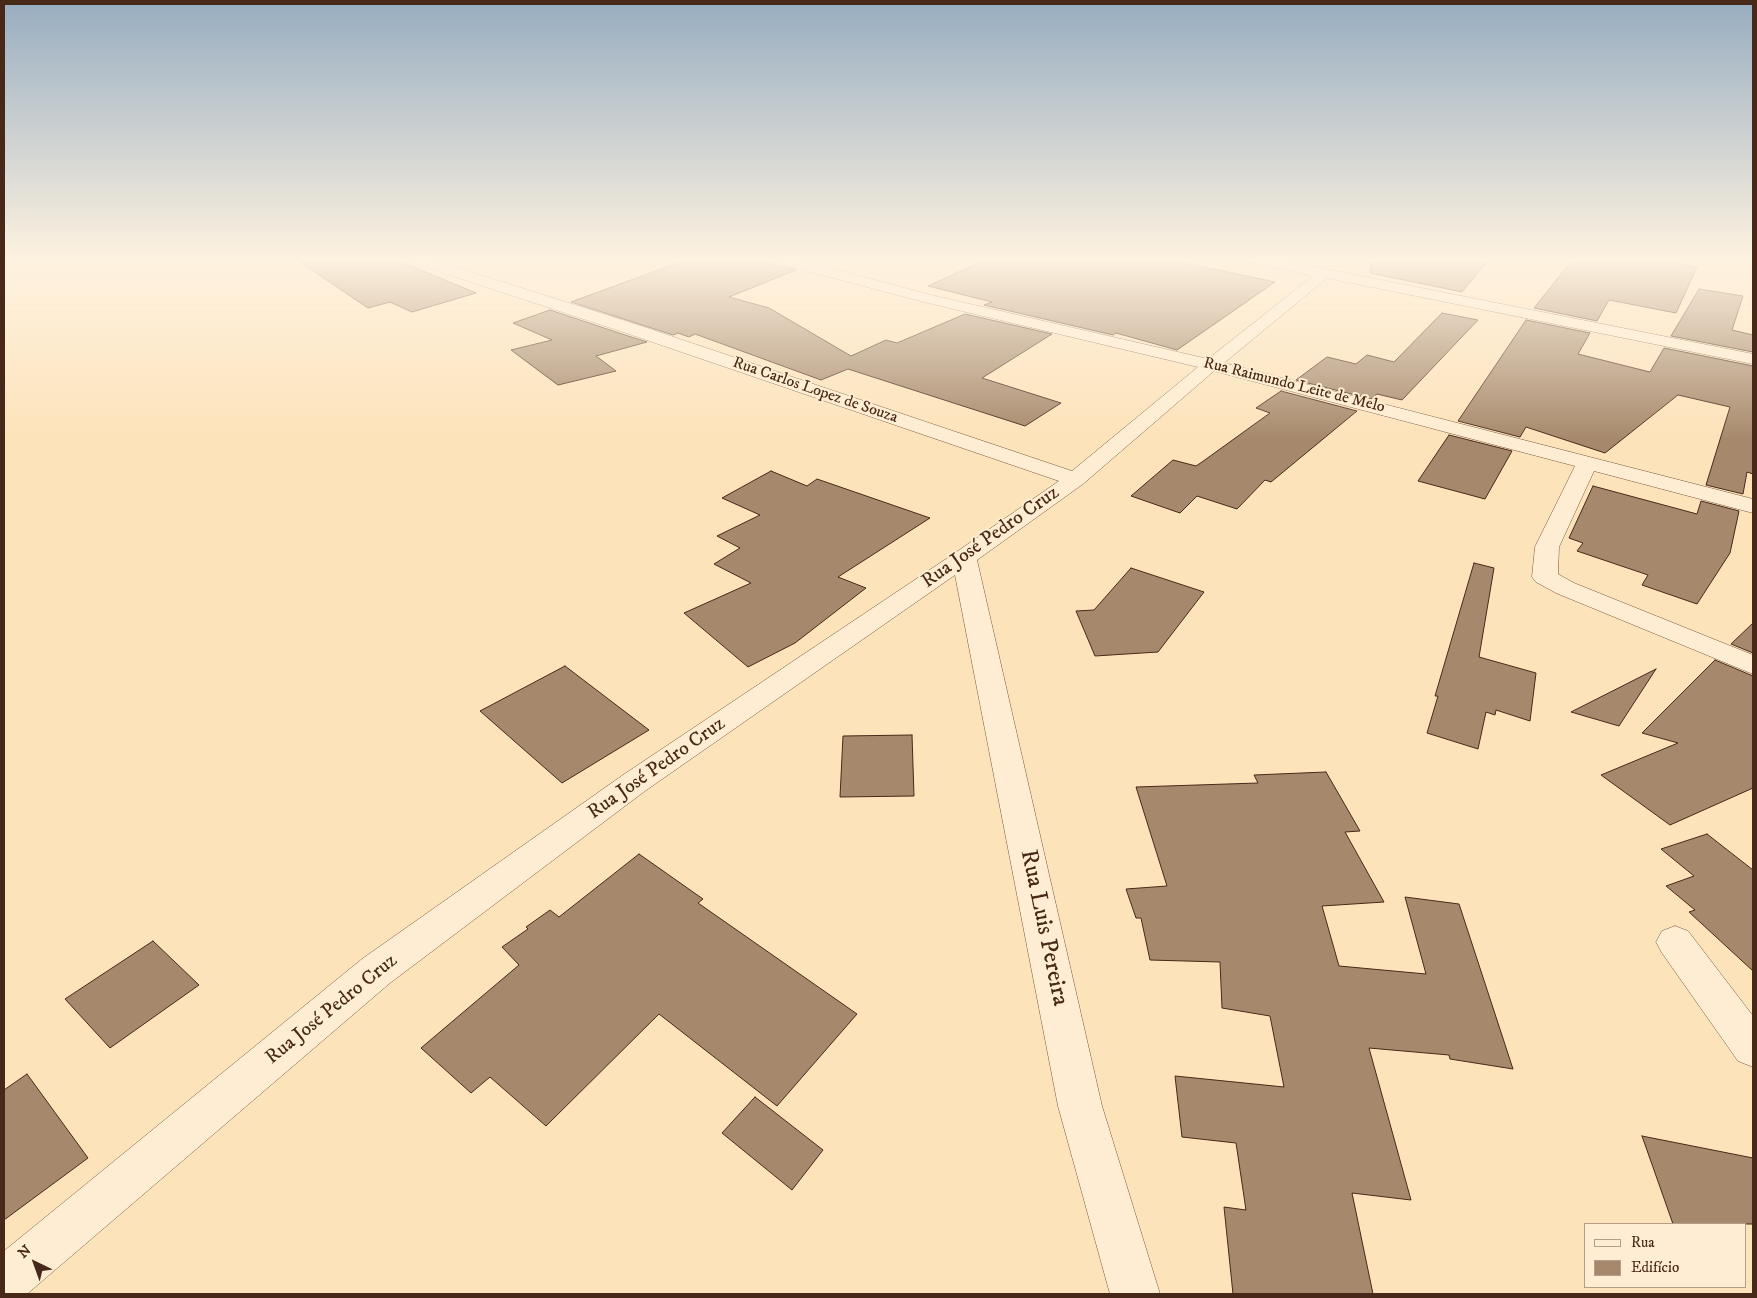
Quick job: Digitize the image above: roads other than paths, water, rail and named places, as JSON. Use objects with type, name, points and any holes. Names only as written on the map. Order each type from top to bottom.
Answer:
[{"type":"street","name":"Rua Carlos Lopez de Souza","points":[[600,319],[1075,479]]},
{"type":"street","name":"Rua Raimundo Leite de Melo","points":[[1013,319],[1211,365],[1753,506]]},
{"type":"street","name":"Rua José Pedro Cruz","points":[[4,1282],[376,971],[634,784],[964,558],[1075,479],[1269,319]]},
{"type":"street","points":[[1549,319],[1753,359]]},
{"type":"street","points":[[1588,462],[1547,547],[1545,577],[1565,588],[1753,665]]},
{"type":"street","name":"Rua Luis Pereira","points":[[964,558],[1080,1106],[1135,1294]]},
{"type":"street","points":[[1675,942],[1753,1048]]}]
